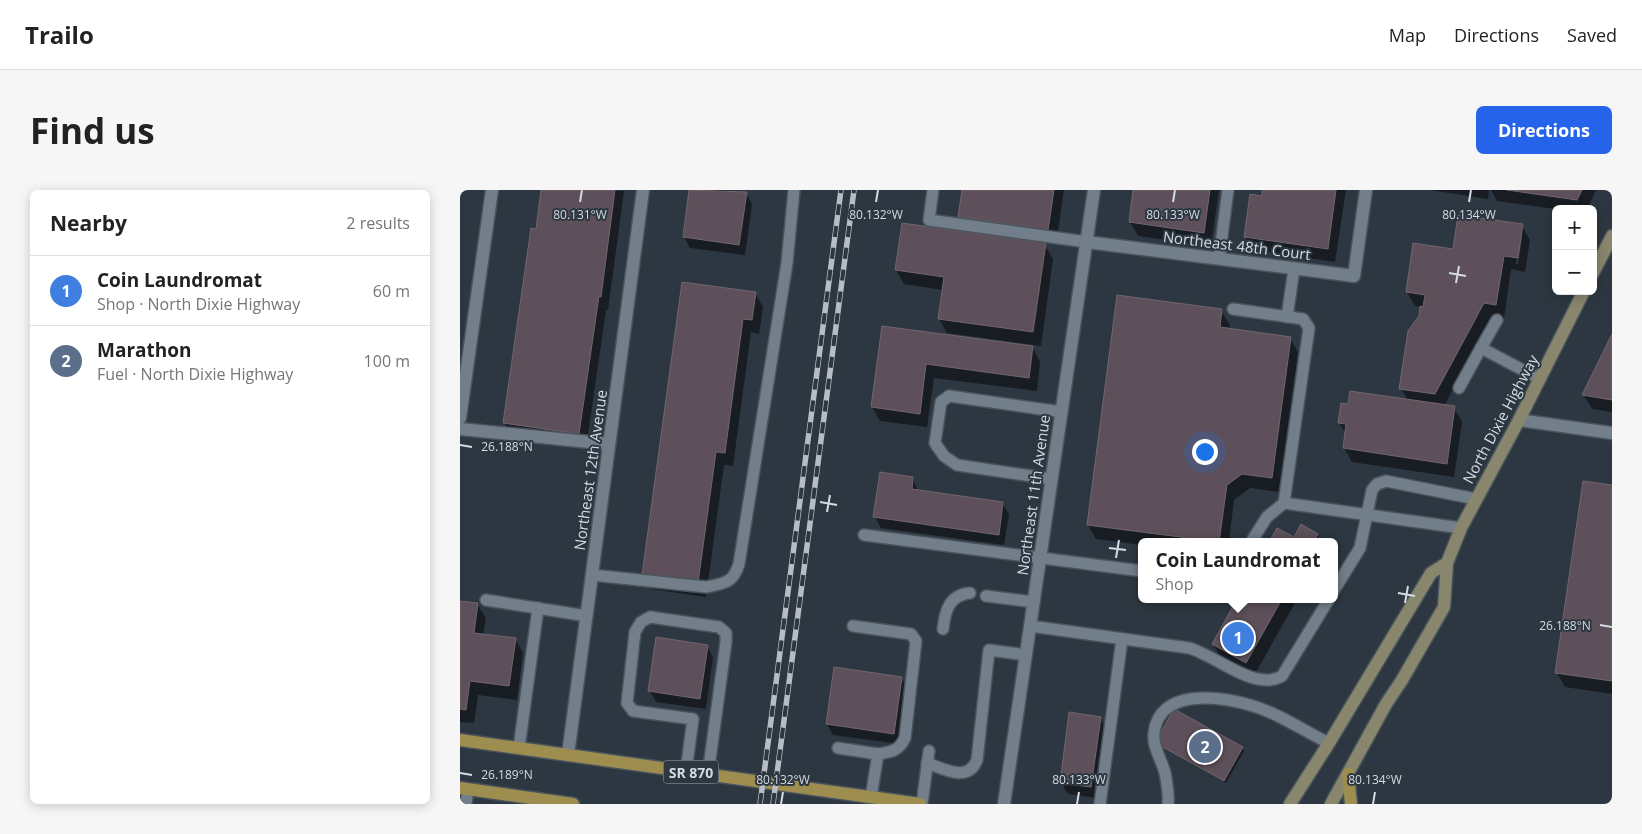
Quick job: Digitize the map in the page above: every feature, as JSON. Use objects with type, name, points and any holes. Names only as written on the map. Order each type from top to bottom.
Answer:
[{"type":"main road","points":[[1597,265],[1612,236]]},
{"type":"main road","name":"North Dixie Highway","points":[[1331,804],[1386,704],[1444,608],[1447,563],[1461,528],[1519,420],[1582,295]]},
{"type":"main road","name":"North Dixie Highway","points":[[1290,804],[1330,743],[1431,573],[1447,563]]},
{"type":"main road","name":"SR 870","points":[[460,740],[921,804]]},
{"type":"main road","points":[[1348,774],[1351,804]]},
{"type":"main road","points":[[464,789],[571,804]]},
{"type":"street","points":[[460,418],[492,190]]},
{"type":"street","name":"Northeast 12th Avenue","points":[[568,755],[643,190]]},
{"type":"street","name":"Northeast 11th Avenue","points":[[1004,804],[1094,190]]},
{"type":"street","name":"Northeast 48th Court","points":[[1087,242],[1354,276],[1366,190]]},
{"type":"street","points":[[1519,420],[1612,433]]},
{"type":"street","points":[[460,429],[609,444]]},
{"type":"lane","points":[[592,575],[706,587],[724,584],[735,576],[739,564],[787,263],[794,190]]},
{"type":"lane","points":[[933,190],[929,220],[1087,242]]},
{"type":"lane","points":[[1219,259],[1228,190]]},
{"type":"lane","points":[[1287,317],[1294,269]]},
{"type":"lane","points":[[1233,309],[1303,319],[1309,328],[1284,503],[1267,517],[1254,538]]},
{"type":"lane","points":[[1459,388],[1497,320]]},
{"type":"lane","points":[[1481,348],[1540,379]]},
{"type":"lane","points":[[1052,480],[957,465],[938,450],[935,443],[941,402],[949,396],[1062,412]]},
{"type":"lane","points":[[1338,584],[1360,548],[1372,490],[1377,484],[1386,481],[1476,499]]},
{"type":"lane","points":[[1284,503],[1461,528]]},
{"type":"lane","points":[[864,535],[1138,570]]},
{"type":"lane","points":[[943,629],[948,605],[962,594],[970,593]]},
{"type":"lane","points":[[986,596],[1034,602]]},
{"type":"lane","points":[[486,600],[587,616]]},
{"type":"lane","points":[[1030,626],[1189,648],[1202,652],[1255,680],[1276,680],[1282,676],[1327,603]]},
{"type":"lane","points":[[519,748],[538,608]]},
{"type":"lane","points":[[708,774],[726,633],[719,627],[650,617],[641,622],[635,632],[627,703],[633,711],[714,722]]},
{"type":"lane","points":[[838,748],[878,754],[892,752],[901,747],[905,738],[916,641],[911,634],[854,626]]},
{"type":"lane","points":[[1100,804],[1122,639]]},
{"type":"lane","points":[[927,763],[956,774],[974,768],[977,760],[990,650],[1026,655]]},
{"type":"lane","points":[[1168,804],[1165,773],[1153,734],[1160,715],[1169,706],[1184,699],[1208,698],[1250,704],[1273,713],[1330,743]]},
{"type":"lane","points":[[686,772],[693,719]]},
{"type":"lane","points":[[921,804],[929,751]]},
{"type":"lane","points":[[871,797],[878,754]]},
{"type":"lane","points":[[464,789],[466,804]]},
{"type":"building","points":[[541,190],[615,190],[601,297],[599,296],[579,434],[503,423],[531,228],[536,229]]},
{"type":"building","points":[[689,190],[747,192],[739,245],[683,237]]},
{"type":"building","points":[[962,190],[1054,190],[1048,230],[958,217]]},
{"type":"building","points":[[1133,190],[1210,190],[1204,233],[1129,222]]},
{"type":"building","points":[[1262,190],[1336,190],[1328,249],[1244,237],[1250,194],[1262,196]]},
{"type":"building","points":[[1507,190],[1582,190],[1577,200]]},
{"type":"building","points":[[1458,215],[1523,224],[1518,258],[1504,256],[1496,305],[1484,303],[1435,394],[1399,389],[1408,331],[1419,316],[1420,306],[1423,307],[1425,295],[1406,292],[1413,243],[1453,249]]},
{"type":"building","points":[[902,223],[1046,243],[1033,332],[938,319],[944,277],[895,270]]},
{"type":"building","points":[[682,282],[756,292],[752,320],[743,319],[725,453],[716,452],[698,583],[642,575]]},
{"type":"building","points":[[1117,295],[1222,309],[1220,327],[1291,337],[1272,478],[1242,474],[1227,485],[1220,538],[1188,538],[1087,525]]},
{"type":"building","points":[[882,326],[1033,346],[1029,378],[926,364],[920,414],[871,407]]},
{"type":"building","points":[[1612,334],[1612,400],[1582,395]]},
{"type":"building","points":[[1350,391],[1455,406],[1447,464],[1343,448],[1346,424],[1338,423],[1341,403],[1348,404]]},
{"type":"building","points":[[880,472],[913,477],[912,489],[1003,502],[999,535],[873,517]]},
{"type":"building","points":[[1583,481],[1612,485],[1612,681],[1555,673]]},
{"type":"building","points":[[1301,524],[1318,534],[1316,538],[1271,538],[1277,528],[1294,537]]},
{"type":"building","points":[[460,601],[478,603],[474,633],[516,638],[509,686],[470,681],[466,710],[460,709]]},
{"type":"building","points":[[1235,603],[1280,603],[1246,663],[1212,644]]},
{"type":"building","points":[[656,637],[708,645],[700,699],[648,691]]},
{"type":"building","points":[[834,667],[902,677],[894,734],[826,724]]},
{"type":"building","points":[[1174,709],[1243,747],[1224,781],[1155,743]]},
{"type":"building","points":[[1069,712],[1101,717],[1091,787],[1060,783]]},
{"type":"railway","points":[[760,804],[841,190]]},
{"type":"railway","points":[[773,804],[854,190]]},
{"type":"place","name":"Coin Laundromat","points":[[1238,638]]},
{"type":"place","name":"Marathon","points":[[1205,747]]}]
